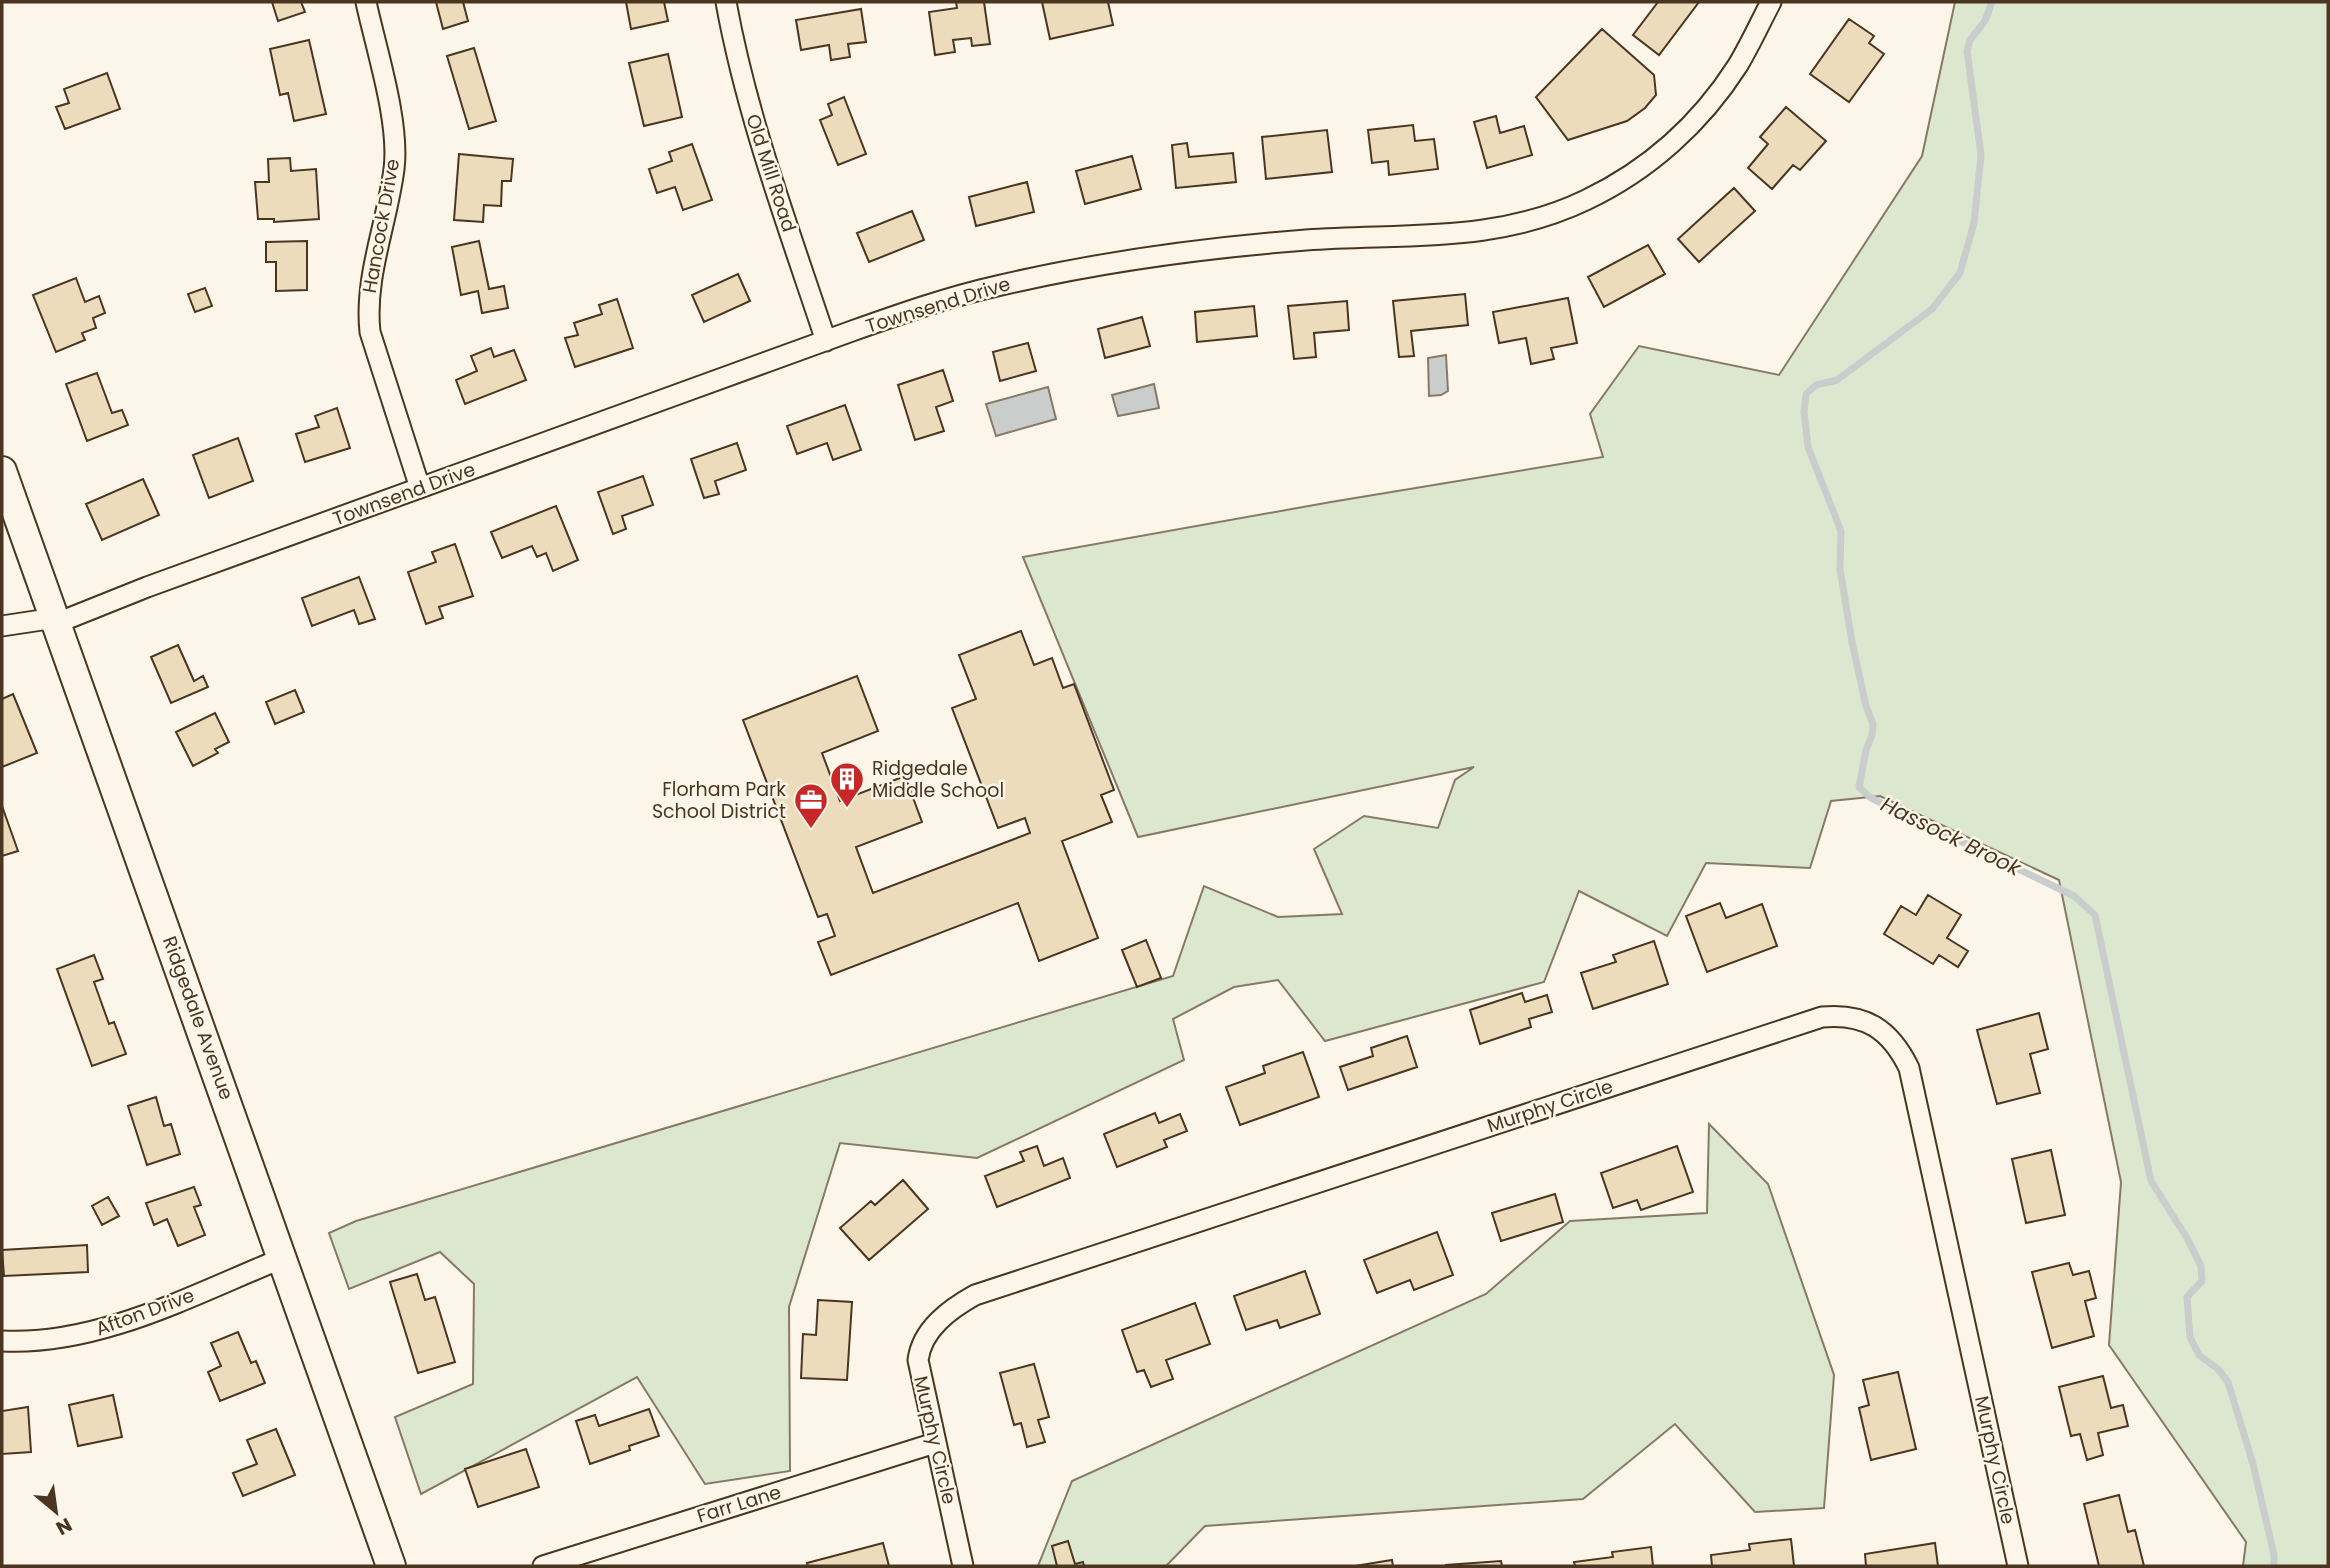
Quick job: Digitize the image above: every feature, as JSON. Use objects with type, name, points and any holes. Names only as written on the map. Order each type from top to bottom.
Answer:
[{"type":"main road","name":"Ridgedale Avenue","points":[[2,471],[391,1566]]},
{"type":"street","name":"Hancock Drive","points":[[366,2],[395,138],[394,168],[368,307],[370,332],[421,488]]},
{"type":"street","name":"Old Mill Road","points":[[726,2],[736,57],[755,129],[826,341]]},
{"type":"street","name":"Townsend Drive","points":[[2,626],[56,621],[826,341],[963,294],[1100,264],[1204,249],[1310,240],[1476,232],[1504,229],[1537,219],[1584,201],[1619,182],[1653,160],[1683,134],[1713,100],[1739,63],[1771,2]]},
{"type":"street","name":"Murphy Circle","points":[[963,1566],[918,1368],[919,1350],[939,1321],[954,1307],[975,1295],[1809,1022],[1837,1016],[1857,1018],[1875,1026],[1900,1049],[1909,1068],[2018,1566]]},
{"type":"street","name":"Afton Drive","points":[[2,1341],[40,1341],[113,1327],[283,1258]]},
{"type":"street","name":"Farr Lane","points":[[543,1566],[935,1443]]},
{"type":"green space","points":[[1955,2],[2328,2],[2328,1566],[2243,1566],[2246,1542],[2109,1345],[2121,1182],[2059,880],[1880,796],[1831,801],[1810,868],[1706,863],[1667,936],[1579,891],[1544,982],[1325,1041],[1278,980],[1234,987],[1173,1019],[1184,1060],[977,1158],[840,1143],[789,1307],[790,1471],[705,1484],[637,1377],[421,1494],[395,1417],[473,1384],[474,1284],[440,1252],[349,1289],[329,1233],[356,1221],[1173,976],[1204,886],[1278,917],[1342,914],[1314,849],[1364,816],[1438,828],[1455,780],[1474,767],[1138,837],[1023,557],[1603,457],[1590,414],[1639,346],[1779,375],[1922,156]]},
{"type":"green space","points":[[1709,1124],[1768,1184],[1834,1375],[1824,1508],[1755,1512],[1675,1424],[1583,1499],[1205,1526],[1166,1566],[1038,1566],[1072,1481],[1486,1294],[1570,1221],[1707,1213]]},
{"type":"shaded area","points":[[1446,355],[1448,391],[1429,396],[1428,358]]},
{"type":"shaded area","points":[[1154,384],[1159,408],[1118,416],[1112,395]]},
{"type":"shaded area","points":[[1048,387],[1056,419],[996,436],[986,404]]},
{"type":"building","points":[[272,2],[301,2],[305,12],[278,21]]},
{"type":"building","points":[[436,2],[463,2],[468,21],[443,29]]},
{"type":"building","points":[[626,2],[664,2],[668,21],[631,29]]},
{"type":"building","points":[[956,2],[984,2],[990,44],[972,46],[971,38],[953,40],[955,52],[935,55],[929,12],[957,8]]},
{"type":"building","points":[[1042,2],[1108,2],[1113,25],[1050,39]]},
{"type":"building","points":[[1658,2],[1699,2],[1659,55],[1633,35]]},
{"type":"building","points":[[861,9],[866,42],[848,44],[850,57],[831,60],[829,45],[801,50],[796,20]]},
{"type":"building","points":[[1849,19],[1874,36],[1869,43],[1884,54],[1849,102],[1810,74]]},
{"type":"building","points":[[1602,29],[1654,75],[1656,95],[1645,108],[1627,121],[1568,140],[1536,97]]},
{"type":"building","points":[[309,40],[326,114],[294,121],[288,93],[280,95],[270,49]]},
{"type":"building","points":[[474,48],[496,121],[469,129],[447,56]]},
{"type":"building","points":[[668,54],[682,117],[644,126],[629,63]]},
{"type":"building","points":[[107,73],[120,109],[65,129],[56,107],[69,103],[64,89]]},
{"type":"building","points":[[844,97],[866,154],[838,165],[820,120],[832,115],[828,104]]},
{"type":"building","points":[[1786,107],[1826,141],[1800,170],[1793,165],[1772,189],[1748,168],[1768,144],[1760,137]]},
{"type":"building","points":[[1496,116],[1500,133],[1524,126],[1532,155],[1487,168],[1474,122]]},
{"type":"building","points":[[1413,125],[1415,141],[1434,139],[1438,169],[1389,175],[1388,161],[1372,163],[1368,130]]},
{"type":"building","points":[[1327,130],[1332,172],[1266,179],[1262,137]]},
{"type":"building","points":[[1187,143],[1189,157],[1233,153],[1236,182],[1176,188],[1172,145]]},
{"type":"building","points":[[692,144],[712,200],[683,210],[675,187],[657,193],[649,169],[672,161],[669,152]]},
{"type":"building","points":[[459,154],[513,159],[511,181],[502,181],[501,206],[484,205],[483,222],[454,220]]},
{"type":"building","points":[[1132,156],[1141,189],[1085,204],[1076,171]]},
{"type":"building","points":[[290,158],[291,171],[316,169],[319,219],[274,222],[274,219],[258,219],[255,182],[269,182],[268,159]]},
{"type":"building","points":[[1027,182],[1034,212],[976,226],[969,197]]},
{"type":"building","points":[[1734,188],[1755,211],[1699,262],[1678,239]]},
{"type":"building","points":[[912,211],[924,240],[869,262],[857,233]]},
{"type":"building","points":[[307,241],[307,290],[276,291],[276,262],[266,262],[266,242]]},
{"type":"building","points":[[479,241],[489,289],[504,286],[508,308],[482,313],[478,291],[461,295],[452,247]]},
{"type":"building","points":[[1648,245],[1665,274],[1604,307],[1588,277]]},
{"type":"building","points":[[738,274],[750,301],[704,322],[692,295]]},
{"type":"building","points":[[76,278],[85,302],[99,296],[105,313],[93,318],[96,328],[82,333],[85,340],[56,352],[33,295]]},
{"type":"building","points":[[205,288],[212,306],[195,312],[188,294]]},
{"type":"building","points":[[1465,294],[1468,325],[1411,331],[1414,356],[1399,357],[1393,301]]},
{"type":"building","points":[[1568,298],[1577,343],[1551,348],[1554,359],[1531,364],[1526,338],[1499,343],[1493,312]]},
{"type":"building","points":[[617,299],[633,348],[575,367],[565,338],[578,335],[574,323],[602,314],[599,305]]},
{"type":"building","points":[[1347,301],[1349,330],[1314,333],[1316,357],[1294,359],[1288,306]]},
{"type":"building","points":[[1254,306],[1257,336],[1197,342],[1195,312]]},
{"type":"building","points":[[1142,317],[1150,346],[1105,358],[1098,329]]},
{"type":"building","points":[[1028,343],[1036,371],[1000,381],[993,352]]},
{"type":"building","points":[[491,348],[494,357],[514,350],[526,380],[465,404],[456,380],[477,371],[471,356]]},
{"type":"building","points":[[943,370],[953,401],[936,407],[944,431],[915,440],[898,385]]},
{"type":"building","points":[[97,373],[112,413],[122,410],[128,425],[87,441],[66,384]]},
{"type":"building","points":[[845,405],[861,450],[833,460],[827,443],[797,454],[787,426]]},
{"type":"building","points":[[337,408],[350,448],[305,462],[296,434],[319,427],[315,416]]},
{"type":"building","points":[[238,438],[253,481],[209,498],[193,455]]},
{"type":"building","points":[[737,443],[746,470],[715,481],[719,494],[704,498],[691,459]]},
{"type":"building","points":[[643,476],[653,505],[622,516],[626,529],[613,534],[598,492]]},
{"type":"building","points":[[143,479],[159,515],[102,540],[86,504]]},
{"type":"building","points":[[556,506],[578,560],[553,571],[546,553],[537,557],[532,546],[502,558],[491,532]]},
{"type":"building","points":[[455,544],[473,596],[439,607],[443,618],[426,624],[408,572],[436,562],[432,552]]},
{"type":"building","points":[[359,577],[375,619],[359,624],[354,610],[312,626],[302,598]]},
{"type":"building","name":"Ridgedale Middle School","points":[[1021,631],[1034,665],[1052,658],[1063,688],[1074,684],[1114,790],[1101,795],[1112,822],[1062,841],[1098,938],[1039,961],[1018,903],[831,975],[818,942],[835,936],[827,914],[818,917],[743,720],[857,676],[878,731],[822,753],[840,801],[905,776],[922,822],[856,847],[873,893],[1030,833],[1025,818],[998,828],[952,708],[976,699],[959,655]]},
{"type":"building","points":[[178,645],[194,681],[203,676],[208,687],[171,703],[151,657]]},
{"type":"building","points":[[295,690],[304,712],[275,724],[266,702]]},
{"type":"building","points":[[13,694],[37,753],[2,767],[2,699]]},
{"type":"building","points":[[215,713],[229,742],[215,749],[218,753],[193,766],[176,732]]},
{"type":"building","points":[[2,806],[18,851],[2,856]]},
{"type":"building","points":[[1928,895],[1961,915],[1947,938],[1968,951],[1958,967],[1939,955],[1933,964],[1884,934],[1901,906],[1916,915]]},
{"type":"building","points":[[1720,903],[1726,918],[1762,904],[1777,946],[1707,972],[1686,916]]},
{"type":"building","points":[[1146,940],[1161,978],[1137,987],[1122,950]]},
{"type":"building","points":[[1654,941],[1668,984],[1593,1009],[1581,973],[1616,962],[1613,955]]},
{"type":"building","points":[[94,955],[103,979],[94,982],[109,1024],[114,1022],[126,1054],[92,1066],[57,969]]},
{"type":"building","points":[[1522,993],[1525,1002],[1547,995],[1552,1012],[1529,1019],[1531,1027],[1480,1044],[1470,1010]]},
{"type":"building","points":[[2039,1013],[2048,1049],[2030,1054],[2040,1093],[1997,1104],[1977,1030]]},
{"type":"building","points":[[1407,1036],[1417,1067],[1348,1090],[1340,1067],[1373,1056],[1371,1048]]},
{"type":"building","points":[[1303,1052],[1319,1097],[1240,1125],[1226,1087],[1265,1073],[1263,1066]]},
{"type":"building","points":[[156,1097],[164,1126],[171,1124],[180,1154],[147,1165],[128,1106]]},
{"type":"building","points":[[1155,1113],[1159,1123],[1180,1114],[1187,1131],[1164,1140],[1167,1147],[1117,1167],[1104,1134]]},
{"type":"building","points":[[1037,1146],[1044,1166],[1063,1158],[1070,1178],[997,1207],[985,1176],[1024,1161],[1020,1152]]},
{"type":"building","points":[[1677,1146],[1693,1192],[1641,1210],[1637,1200],[1613,1208],[1601,1173]]},
{"type":"building","points":[[2051,1150],[2065,1215],[2026,1223],[2012,1159]]},
{"type":"building","points":[[903,1180],[928,1209],[869,1260],[840,1228],[871,1201],[875,1205]]},
{"type":"building","points":[[194,1187],[201,1205],[194,1207],[205,1235],[178,1246],[167,1219],[154,1225],[146,1203]]},
{"type":"building","points":[[1555,1194],[1563,1222],[1501,1241],[1492,1213]]},
{"type":"building","points":[[108,1197],[119,1216],[102,1225],[92,1206]]},
{"type":"building","points":[[1437,1232],[1453,1275],[1414,1290],[1410,1280],[1377,1293],[1364,1260]]},
{"type":"building","points":[[87,1245],[88,1272],[4,1276],[2,1250]]},
{"type":"building","points":[[2069,1263],[2073,1275],[2089,1271],[2096,1298],[2085,1301],[2094,1336],[2052,1348],[2032,1272]]},
{"type":"building","points":[[1305,1271],[1320,1314],[1280,1328],[1277,1320],[1246,1330],[1234,1296]]},
{"type":"building","points":[[417,1274],[425,1300],[435,1297],[455,1362],[418,1373],[390,1282]]},
{"type":"building","points":[[818,1300],[852,1302],[847,1380],[801,1378],[803,1334],[816,1335]]},
{"type":"building","points":[[1195,1303],[1210,1344],[1166,1360],[1173,1379],[1151,1387],[1144,1370],[1137,1372],[1122,1330]]},
{"type":"building","points":[[238,1332],[251,1363],[256,1361],[265,1383],[220,1401],[208,1372],[221,1366],[211,1343]]},
{"type":"building","points":[[1034,1364],[1049,1417],[1038,1420],[1045,1442],[1027,1447],[1021,1423],[1014,1425],[1000,1373]]},
{"type":"building","points":[[1898,1372],[1916,1449],[1871,1460],[1859,1408],[1869,1405],[1863,1380]]},
{"type":"building","points":[[2103,1376],[2111,1408],[2123,1405],[2128,1426],[2098,1433],[2103,1455],[2087,1460],[2080,1434],[2071,1436],[2059,1387]]},
{"type":"building","points":[[113,1395],[122,1437],[78,1446],[69,1405]]},
{"type":"building","points":[[28,1407],[31,1452],[2,1454],[2,1411]]},
{"type":"building","points":[[649,1409],[659,1436],[590,1464],[576,1421],[595,1415],[599,1426]]},
{"type":"building","points":[[276,1429],[295,1475],[243,1496],[233,1473],[257,1464],[247,1440]]},
{"type":"building","points":[[526,1449],[539,1487],[478,1507],[465,1469]]},
{"type":"building","points":[[2119,1495],[2128,1532],[2135,1530],[2144,1566],[2099,1566],[2084,1504]]},
{"type":"building","points":[[1791,1539],[1794,1566],[1712,1566],[1711,1555],[1750,1550],[1749,1544]]},
{"type":"building","points":[[1068,1541],[1075,1564],[1083,1562],[1084,1566],[1057,1566],[1052,1546]]},
{"type":"building","points":[[883,1543],[889,1566],[808,1566],[807,1563]]},
{"type":"building","points":[[1935,1543],[1938,1566],[1866,1566],[1865,1554]]},
{"type":"building","points":[[1651,1547],[1653,1566],[1575,1566],[1574,1562],[1613,1557],[1612,1552]]},
{"type":"building","points":[[1392,1560],[1393,1566],[1355,1566]]},
{"type":"building","points":[[1501,1561],[1502,1566],[1446,1566],[1446,1565]]},
{"type":"waterway","name":"Hassock Brook","points":[[1992,2],[1985,21],[1970,40],[1967,51],[1981,155],[1974,223],[1960,273],[1932,309],[1837,380],[1816,385],[1806,394],[1804,412],[1808,447],[1841,531],[1840,569],[1852,642],[1866,706],[1873,724],[1859,787],[1871,798],[2074,896],[2095,915],[2151,1181],[2187,1238],[2201,1266],[2202,1281],[2187,1297],[2190,1337],[2199,1355],[2218,1369],[2228,1382],[2253,1464],[2274,1555],[2274,1566]]},
{"type":"place","name":"Ridgedale Middle School","points":[[847,809]]},
{"type":"place","name":"Florham Park School District","points":[[811,830]]}]
